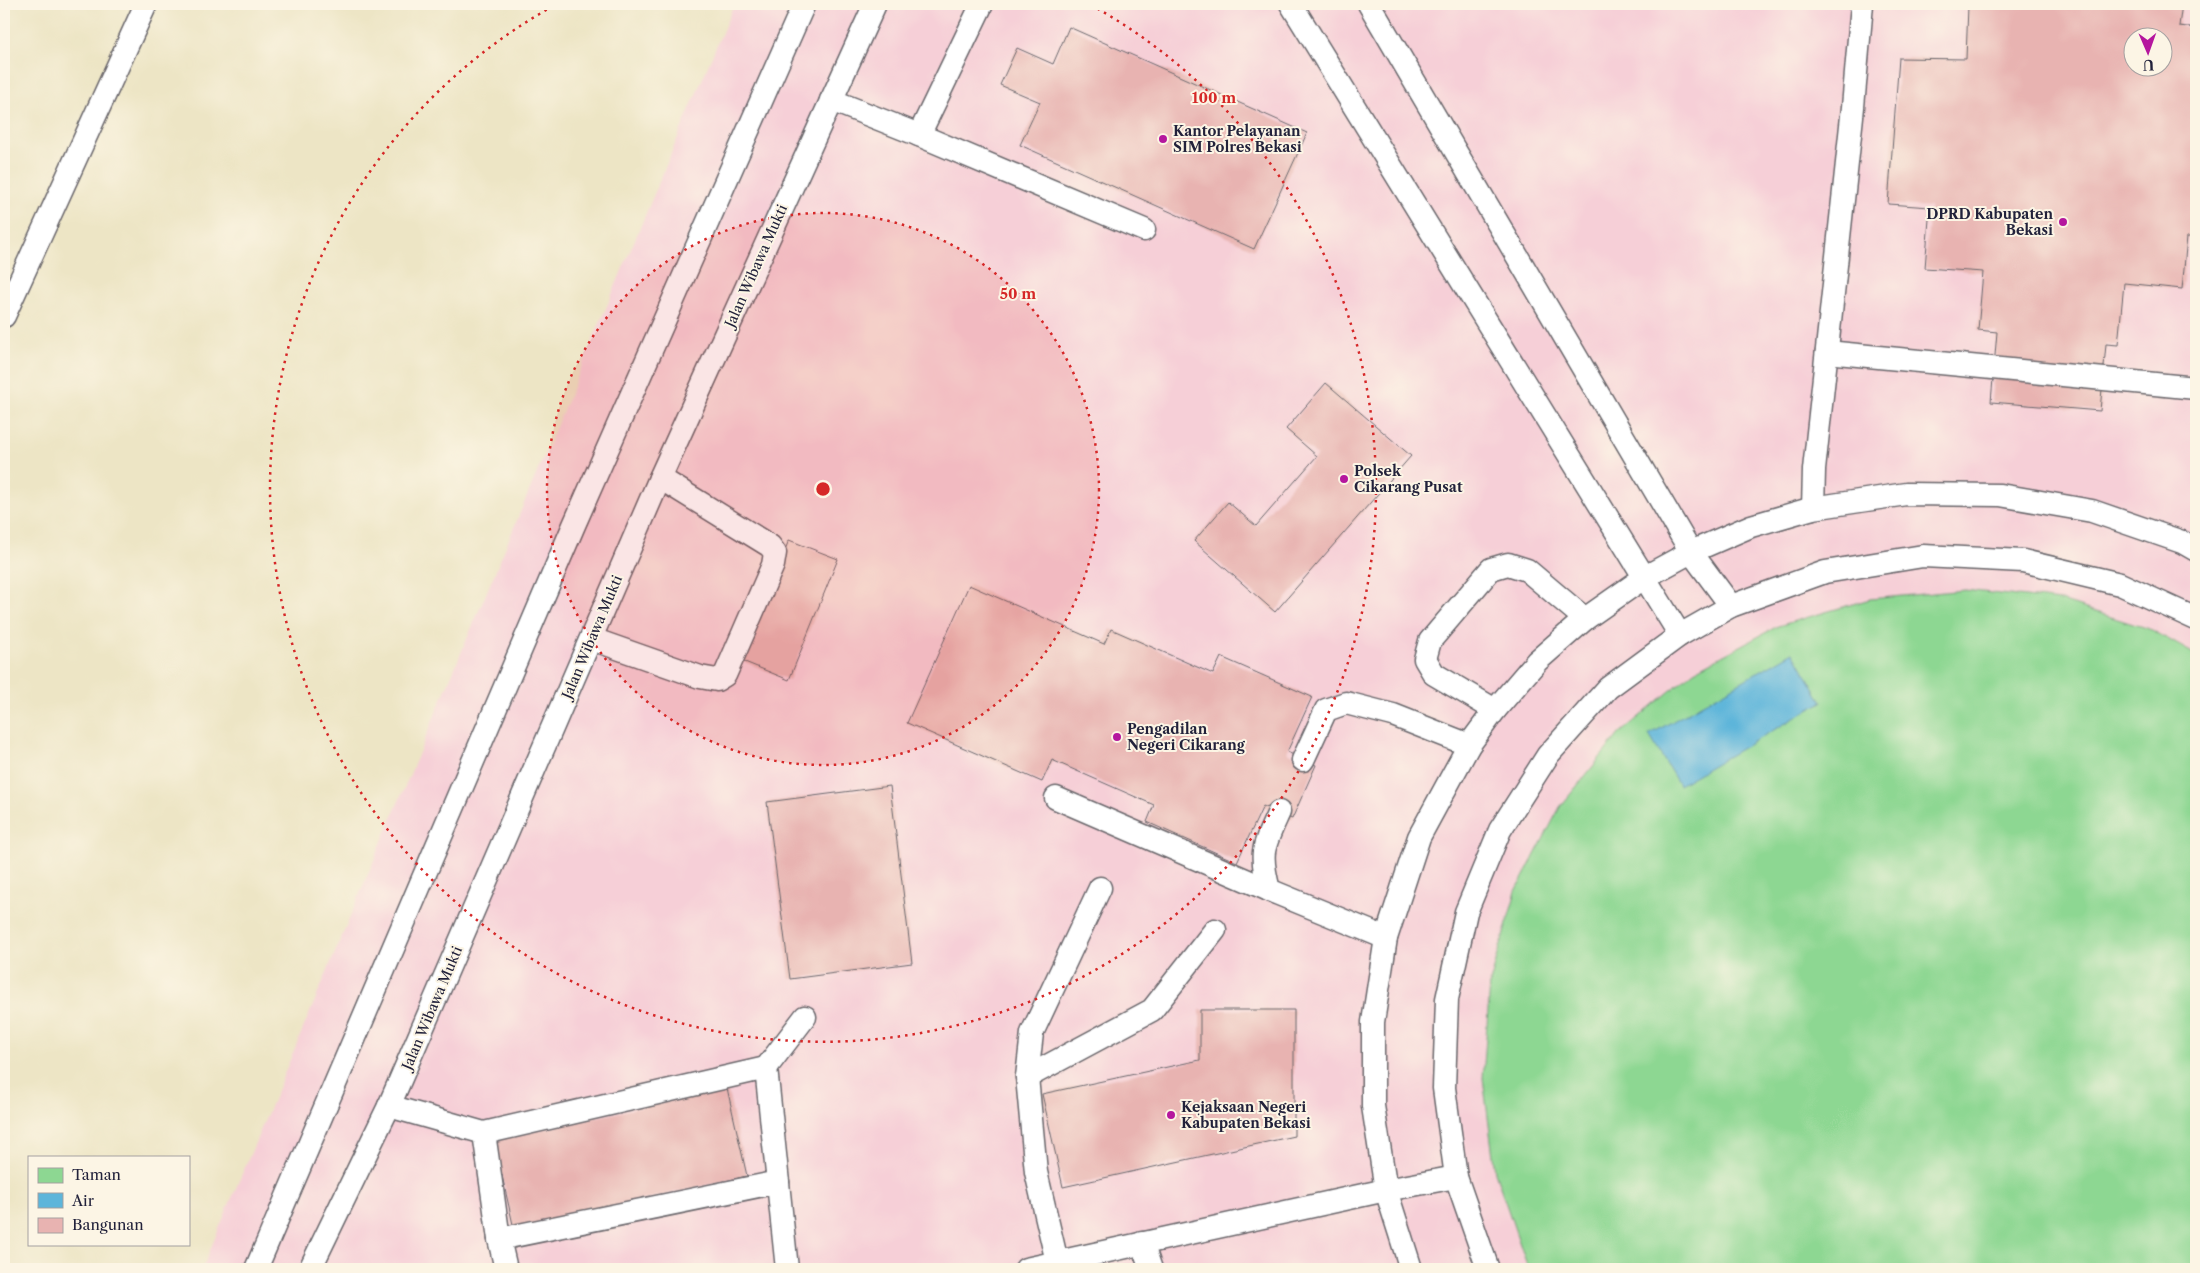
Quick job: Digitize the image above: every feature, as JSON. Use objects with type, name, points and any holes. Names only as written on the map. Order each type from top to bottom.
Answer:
[{"type":"lane","points":[[4,316],[146,4]]},
{"type":"lane","points":[[256,1269],[574,525],[804,4]]},
{"type":"lane","name":"Jalan Wibawa Mukti","points":[[310,1269],[389,1106],[592,640],[660,478],[874,4]]},
{"type":"lane","points":[[919,135],[982,4]]},
{"type":"lane","points":[[1291,4],[1680,634]]},
{"type":"lane","points":[[1369,4],[1691,552],[1731,606]]},
{"type":"lane","points":[[1813,508],[1814,470],[1853,107],[1862,4]]},
{"type":"lane","points":[[832,100],[1144,230]]},
{"type":"lane","points":[[1827,352],[2196,388]]},
{"type":"lane","points":[[592,640],[694,675],[717,680],[725,675],[772,565],[775,553],[770,546],[660,478]]},
{"type":"lane","points":[[1411,1269],[1386,1190],[1373,1106],[1373,1022],[1386,938],[1419,837],[1469,745],[1495,710],[1537,662],[1585,619],[1645,577],[1691,552],[1751,526],[1813,508],[1906,494],[2000,495],[2092,511],[2182,542],[2196,550]]},
{"type":"lane","points":[[1488,1269],[1456,1177],[1444,1088],[1447,999],[1466,912],[1496,839],[1548,755],[1608,688],[1680,634],[1731,606],[1825,572],[1923,556],[2023,561],[2120,584],[2196,618]]},
{"type":"lane","points":[[1495,710],[1434,674],[1425,659],[1430,641],[1491,569],[1508,564],[1527,570],[1585,619]]},
{"type":"lane","points":[[1304,760],[1326,710],[1346,703],[1393,715],[1469,745]]},
{"type":"lane","points":[[1056,798],[1386,938]]},
{"type":"lane","points":[[1270,890],[1262,864],[1265,842],[1279,812]]},
{"type":"lane","points":[[1057,1262],[1036,1172],[1027,1077],[1032,1033],[1100,888]]},
{"type":"lane","points":[[1027,1077],[1152,1010],[1215,930]]},
{"type":"lane","points":[[389,1106],[484,1133],[766,1068],[805,1017]]},
{"type":"lane","points":[[766,1068],[787,1269]]},
{"type":"lane","points":[[484,1133],[499,1240],[506,1269]]},
{"type":"lane","points":[[1026,1269],[1386,1190],[1456,1177]]},
{"type":"lane","points":[[499,1240],[778,1182]]},
{"type":"lane","points":[[1142,1243],[1151,1269]]},
{"type":"shaded area","points":[[734,4],[2196,4],[2196,1269],[202,1269]]},
{"type":"green space","points":[[1965,590],[2061,601],[2152,630],[2196,655],[2196,1269],[1530,1269],[1495,1172],[1483,1078],[1490,983],[1516,891],[1560,807],[1620,733],[1694,671],[1778,626],[1870,599]]},
{"type":"water","points":[[1793,652],[1822,702],[1679,785],[1649,735]]},
{"type":"building","name":"DPRD Kabupaten Bekasi","points":[[1999,4],[2182,4],[2179,26],[2196,28],[2196,237],[2187,237],[2182,289],[2124,283],[2118,345],[2106,344],[2100,411],[1991,402],[1997,332],[1978,330],[1983,272],[1925,268],[1930,207],[1888,204],[1899,58],[1966,59],[1968,6],[1998,8]]},
{"type":"building","name":"Kantor Pelayanan SIM Polres Bekasi","points":[[1069,27],[1307,133],[1254,249],[1020,145],[1040,102],[1000,85],[1017,48],[1053,64]]},
{"type":"building","name":"Polsek Cikarang Pusat","points":[[1326,383],[1411,456],[1275,612],[1194,541],[1228,502],[1256,526],[1317,456],[1286,429]]},
{"type":"building","points":[[789,540],[838,559],[789,680],[740,660]]},
{"type":"building","name":"Pengadilan Negeri Cikarang","points":[[969,585],[1104,644],[1111,629],[1213,674],[1221,657],[1312,697],[1287,752],[1316,765],[1292,819],[1263,806],[1237,862],[1147,822],[1154,805],[1052,760],[1042,782],[907,723]]},
{"type":"building","points":[[890,786],[912,963],[790,979],[767,802]]},
{"type":"building","name":"Kejaksaan Negeri Kabupaten Bekasi","points":[[1200,1010],[1294,1010],[1294,1136],[1063,1187],[1042,1094],[1200,1060]]},
{"type":"building","points":[[727,1088],[747,1176],[514,1229],[494,1140]]},
{"type":"place","name":"Kantor Pelayanan SIM Polres Bekasi","points":[[1163,139]]},
{"type":"place","name":"DPRD Kabupaten Bekasi","points":[[2063,222]]},
{"type":"place","name":"Polsek Cikarang Pusat","points":[[1344,479]]},
{"type":"place","name":"Pengadilan Negeri Cikarang","points":[[1117,737]]},
{"type":"place","name":"Kejaksaan Negeri Kabupaten Bekasi","points":[[1171,1115]]}]
